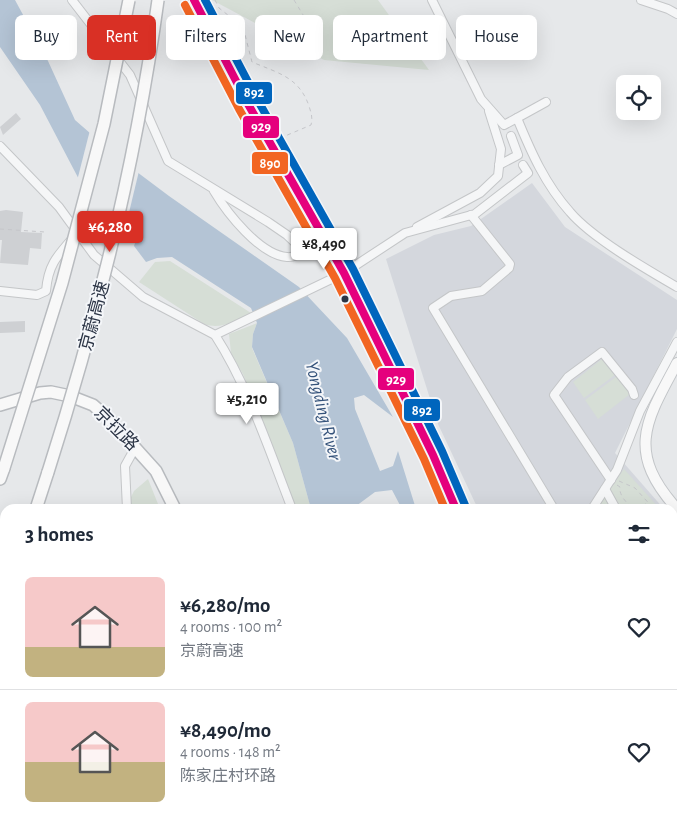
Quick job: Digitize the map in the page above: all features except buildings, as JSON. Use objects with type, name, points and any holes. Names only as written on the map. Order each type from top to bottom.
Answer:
[{"type":"highway","points":[[2,473],[62,284],[104,124],[129,0]]},
{"type":"highway","name":"京蔚高速","points":[[38,504],[102,292],[138,129],[158,0]]},
{"type":"highway","name":"京拉路","points":[[0,405],[40,393],[51,392],[70,396],[93,405],[156,471],[172,504]]},
{"type":"main road","points":[[194,0],[270,142],[344,273],[434,456],[454,504]]},
{"type":"main road","points":[[673,504],[652,476],[645,444],[650,417],[677,363]]},
{"type":"street","points":[[72,0],[130,75],[168,161],[268,222],[287,235],[305,252]]},
{"type":"street","points":[[432,0],[481,99],[504,125],[546,102]]},
{"type":"street","points":[[641,0],[676,12]]},
{"type":"street","points":[[215,336],[344,273],[405,233],[480,194],[498,176],[501,149],[488,108]]},
{"type":"street","points":[[517,118],[540,171],[570,212],[644,267],[677,287]]},
{"type":"street","points":[[499,165],[518,155],[511,136]]},
{"type":"street","points":[[0,146],[59,206],[94,255],[143,297],[215,336],[225,351],[251,405],[290,504]]},
{"type":"street","points":[[405,233],[471,215],[528,173],[523,166]]},
{"type":"street","points":[[212,188],[228,214],[272,254],[289,258],[305,252],[318,253],[331,249]]},
{"type":"street","points":[[471,215],[510,264],[509,268],[482,291],[451,296],[433,308],[551,504]]},
{"type":"street","points":[[0,291],[37,295],[46,291],[47,275],[54,259],[78,233]]},
{"type":"street","points":[[595,504],[617,470],[640,411],[677,342]]},
{"type":"street","points":[[611,480],[554,395],[568,377],[602,352],[632,389],[634,395]]},
{"type":"street","points":[[127,504],[125,466],[135,448]]},
{"type":"street","points":[[605,488],[613,504]]},
{"type":"path","points":[[215,0],[219,8],[243,26],[252,62],[295,82],[304,92],[313,117],[311,125],[270,142]]},
{"type":"path","points":[[294,0],[303,15]]},
{"type":"path","points":[[0,229],[45,232]]},
{"type":"path","points":[[626,504],[619,493],[620,487],[614,483],[622,480],[635,488],[647,504]]},
{"type":"shaded area","points":[[212,0],[378,0],[389,15],[333,15],[333,60],[422,60],[429,70],[324,60],[323,15],[255,15],[255,23],[245,18],[245,15],[240,15]]},
{"type":"shaded area","points":[[532,183],[565,227],[677,300],[677,329],[615,453],[660,504],[476,504],[438,424],[386,259],[434,235],[471,226]]},
{"type":"shaded area","points":[[170,261],[251,313],[234,322],[210,326],[139,282],[155,262]]},
{"type":"shaded area","points":[[257,323],[253,334],[252,348],[293,443],[310,504],[294,504],[243,374],[231,353],[229,334]]},
{"type":"shaded area","points":[[602,359],[615,375],[584,398],[573,382]]},
{"type":"shaded area","points":[[617,376],[630,394],[598,419],[585,400]]},
{"type":"shaded area","points":[[624,469],[656,504],[600,504]]},
{"type":"shaded area","points":[[148,479],[158,504],[128,504],[134,491]]},
{"type":"water","name":"Yongding River","points":[[0,0],[15,0],[23,15],[15,15],[15,60],[47,60],[75,120],[121,160],[169,196],[299,287],[347,338],[393,417],[364,395],[354,398],[355,409],[380,471],[393,466],[398,451],[414,504],[399,504],[392,490],[375,492],[359,504],[310,504],[293,443],[252,347],[253,334],[257,323],[251,308],[172,257],[157,258],[146,262],[134,246],[139,231],[84,189],[40,105],[0,47]]},
{"type":"pier","points":[[90,130],[139,171],[126,225],[82,191],[77,181]]},
{"type":"transit line","name":"929","points":[[194,0],[248,104],[344,273],[433,455],[454,504]]},
{"type":"transit line","name":"892","points":[[205,0],[257,99],[353,269],[442,451],[465,504]]},
{"type":"transit line","name":"890","points":[[185,5],[239,109],[335,278],[424,459],[443,504]]}]
